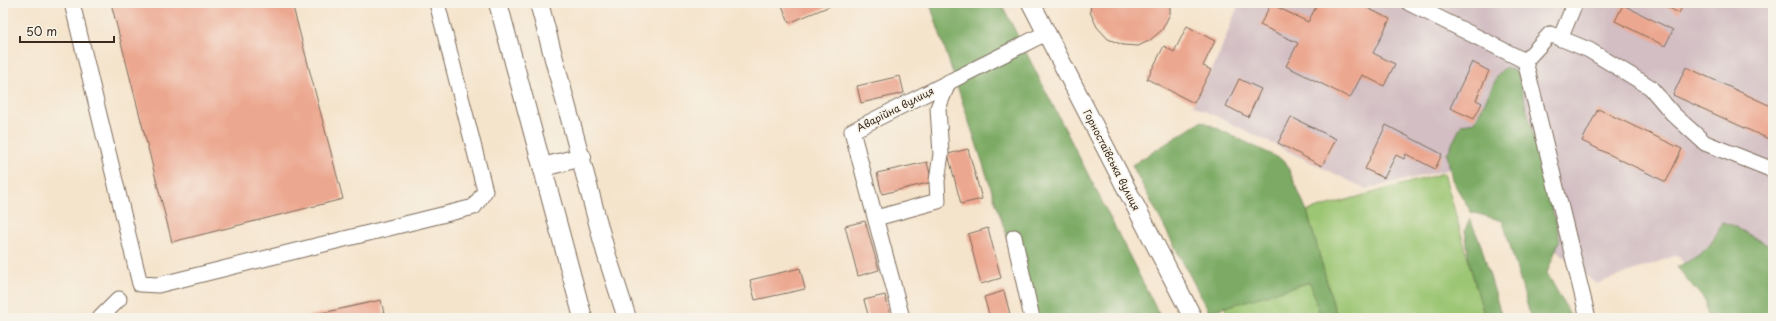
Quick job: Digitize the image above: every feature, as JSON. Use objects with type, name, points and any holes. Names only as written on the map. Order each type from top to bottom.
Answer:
[{"type":"main road","points":[[498,3],[583,318]]},
{"type":"main road","points":[[539,3],[582,157],[606,253],[626,318]]},
{"type":"main road","name":"Горностаївська вулиця","points":[[1031,3],[1193,318]]},
{"type":"main road","points":[[543,167],[582,157]]},
{"type":"street","points":[[72,3],[140,284],[158,285],[474,207],[486,191],[437,3]]},
{"type":"street","points":[[1409,3],[1525,61],[1588,318]]},
{"type":"street","points":[[1560,39],[1574,3]]},
{"type":"street","name":"Аварійна вулиця","points":[[902,318],[852,131],[1046,33]]},
{"type":"street","points":[[1525,61],[1550,34],[1589,50],[1650,87],[1673,114],[1705,143],[1773,170]]},
{"type":"street","points":[[876,218],[938,201],[937,181],[941,154],[938,108],[948,83]]},
{"type":"street","points":[[1014,237],[1032,318]]},
{"type":"street","points":[[100,318],[119,299]]},
{"type":"shaded area","points":[[1239,3],[1773,3],[1773,285],[1723,311],[1677,255],[1596,284],[1459,167],[1366,189],[1193,105],[1216,62]]},
{"type":"green space","points":[[1001,3],[1161,318],[1034,318],[930,4]]},
{"type":"green space","points":[[1505,67],[1517,72],[1560,239],[1547,273],[1572,318],[1531,318],[1503,221],[1471,212],[1452,180],[1447,154],[1462,124],[1475,122],[1499,73]]},
{"type":"green space","points":[[1202,121],[1285,161],[1307,211],[1337,318],[1321,318],[1310,282],[1209,312],[1132,165]]},
{"type":"green space","points":[[1444,173],[1485,318],[1337,318],[1307,211]]},
{"type":"green space","points":[[1470,219],[1481,245],[1502,318],[1485,318],[1470,266],[1465,230]]},
{"type":"green space","points":[[1722,222],[1730,224],[1773,248],[1773,318],[1707,318],[1706,302],[1677,267],[1700,254],[1710,245]]},
{"type":"green space","points":[[1311,282],[1321,318],[1229,318],[1224,306]]},
{"type":"building","points":[[111,3],[292,3],[343,199],[172,242]]},
{"type":"building","points":[[781,3],[829,3],[830,6],[789,23]]},
{"type":"building","points":[[1091,3],[1170,3],[1170,14],[1162,30],[1149,41],[1138,46],[1123,45],[1108,39],[1097,27],[1090,12]]},
{"type":"building","points":[[1318,3],[1357,3],[1390,19],[1373,53],[1395,64],[1384,86],[1362,75],[1350,98],[1286,66],[1298,43],[1260,25],[1271,4],[1308,22]]},
{"type":"building","points":[[1659,3],[1684,3],[1679,13]]},
{"type":"building","points":[[1623,5],[1673,30],[1665,46],[1615,21]]},
{"type":"building","points":[[1187,26],[1215,41],[1203,66],[1211,70],[1194,103],[1147,79],[1164,46],[1174,52]]},
{"type":"building","points":[[1472,62],[1489,71],[1476,100],[1482,103],[1474,119],[1450,108]]},
{"type":"building","points":[[1686,67],[1773,107],[1773,141],[1673,95]]},
{"type":"building","points":[[900,76],[904,93],[861,103],[857,86]]},
{"type":"building","points":[[1239,79],[1261,89],[1248,117],[1226,106]]},
{"type":"building","points":[[1598,109],[1682,149],[1666,182],[1582,141]]},
{"type":"building","points":[[1291,117],[1336,139],[1322,166],[1278,143]]},
{"type":"building","points":[[1386,125],[1442,154],[1435,169],[1406,154],[1404,159],[1396,155],[1384,178],[1365,169]]},
{"type":"building","points":[[968,149],[982,199],[961,204],[948,154]]},
{"type":"building","points":[[927,162],[932,182],[882,194],[877,173]]},
{"type":"building","points":[[865,221],[879,270],[858,276],[845,226]]},
{"type":"building","points":[[988,228],[1001,278],[981,284],[968,234]]},
{"type":"building","points":[[800,268],[805,289],[755,300],[750,280]]},
{"type":"building","points":[[1004,291],[1011,318],[990,318],[984,297]]},
{"type":"building","points":[[885,295],[891,318],[869,318],[864,300]]},
{"type":"building","points":[[381,300],[385,318],[304,318],[304,317]]}]
